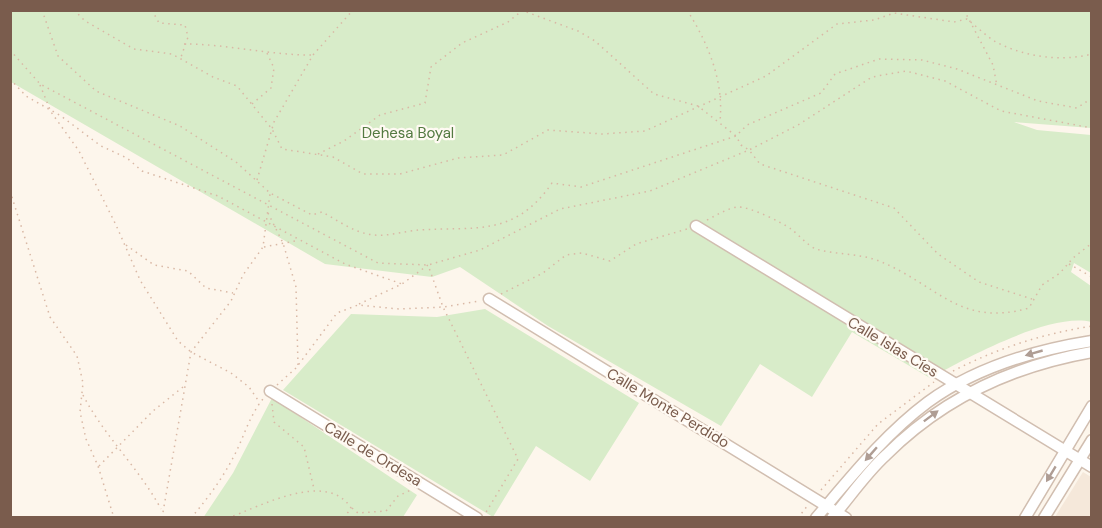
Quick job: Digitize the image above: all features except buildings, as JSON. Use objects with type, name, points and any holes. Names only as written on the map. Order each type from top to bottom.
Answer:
[{"type":"street","name":"Calle Islas Cíes","points":[[696,226],[1092,467]]},
{"type":"street","name":"Calle Monte Perdido","points":[[489,299],[826,505],[838,516]]},
{"type":"street","points":[[816,518],[877,447],[929,401],[993,367],[1031,354],[1092,341]]},
{"type":"street","points":[[838,516],[898,443],[939,410],[1000,376],[1034,364],[1092,352]]},
{"type":"street","name":"Calle de Ordesa","points":[[270,391],[477,518]]},
{"type":"street","points":[[1025,518],[1092,406]]},
{"type":"street","points":[[1044,518],[1092,440]]},
{"type":"path","points":[[42,10],[58,56],[96,92],[180,126],[236,162],[270,193],[312,215],[322,212],[360,232],[372,235],[429,229],[477,230],[497,225],[515,217],[542,197],[552,183],[581,188],[736,136],[747,125],[821,93],[835,74],[879,59],[922,60],[957,69],[997,87],[1038,101],[1077,108],[1092,98]]},
{"type":"path","points":[[74,10],[85,21],[134,49],[172,54],[213,77],[237,86],[272,129],[282,149],[333,157],[363,174],[400,174],[458,158],[503,155],[548,129],[602,134],[645,131],[766,76],[837,24],[874,20],[894,13],[954,22],[967,18]]},
{"type":"path","points":[[152,10],[159,23],[185,25],[188,37],[180,58]]},
{"type":"path","points":[[257,181],[272,129],[313,55],[352,10]]},
{"type":"path","points":[[687,10],[706,39],[722,96],[720,122]]},
{"type":"path","points":[[964,10],[993,64],[997,87]]},
{"type":"path","points":[[317,154],[344,141],[380,115],[425,103],[431,67],[462,43],[508,22],[522,11],[578,31],[595,41],[654,94],[698,106],[736,136],[741,145],[749,150],[760,164],[894,208],[938,254],[979,282],[1034,300]]},
{"type":"path","points":[[967,18],[996,42],[1032,54],[1073,59],[1092,54]]},
{"type":"path","points":[[184,44],[209,44],[265,50],[286,55],[313,55]]},
{"type":"path","points":[[10,50],[40,84],[51,112],[79,151],[126,245],[140,280],[178,341],[191,352],[231,373],[249,387],[260,402]]},
{"type":"path","points":[[252,104],[271,88],[274,68],[265,50]]},
{"type":"path","points":[[40,84],[378,263],[428,265],[480,250],[560,209],[650,191],[749,150],[798,125],[872,77],[906,71],[945,81],[1001,111],[1092,128]]},
{"type":"path","points":[[10,79],[26,96],[61,116],[100,146],[127,158],[142,171],[218,196],[268,222],[296,240],[368,274],[402,284]]},
{"type":"path","points":[[10,191],[50,317],[77,356],[83,383],[80,412],[86,439],[98,466],[114,518]]},
{"type":"path","points":[[162,518],[175,456],[183,387],[191,352],[207,335],[234,293],[243,274],[263,247],[270,193]]},
{"type":"path","points":[[358,305],[399,309],[443,307],[489,299],[543,273],[566,255],[582,253],[610,261],[636,244],[696,226],[724,210],[739,207],[789,227],[814,248],[875,260],[909,274],[947,302],[989,314],[1011,313],[1029,308],[1042,285],[1060,273],[1068,263],[1092,243]]},
{"type":"path","points":[[268,213],[283,243],[296,287],[298,365]]},
{"type":"path","points":[[263,247],[296,240]]},
{"type":"path","points":[[126,245],[154,266],[188,271],[206,288],[234,293]]},
{"type":"path","points":[[1068,263],[1092,277]]},
{"type":"path","points":[[191,518],[217,487],[260,402],[298,365],[337,313],[402,284],[428,265]]},
{"type":"path","points":[[428,265],[443,307],[518,459],[483,518]]},
{"type":"path","points":[[98,466],[153,411],[183,387]]},
{"type":"path","points":[[270,391],[274,422],[304,447],[314,490]]},
{"type":"path","points":[[82,394],[117,447],[154,496],[166,518]]},
{"type":"path","points":[[228,518],[303,491],[314,490],[324,490],[344,497],[351,508],[358,513],[386,511],[398,496],[423,485]]},
{"type":"path","points":[[344,518],[351,508]]},
{"type":"shaded area","points":[[1083,472],[1091,477],[1091,517],[1055,517]]},
{"type":"green space","name":"Dehesa Boyal","points":[[11,11],[1091,11],[1091,128],[1014,122],[1037,130],[1091,135],[1091,273],[1074,263],[1071,272],[1091,286],[1091,322],[1074,321],[1032,330],[986,349],[930,378],[852,332],[812,397],[760,364],[721,426],[548,326],[460,267],[432,277],[325,264],[11,82]]},
{"type":"green space","points":[[485,309],[639,403],[590,481],[536,446],[493,517],[283,390],[351,314],[437,317]]},
{"type":"green space","points":[[272,398],[417,495],[403,517],[203,518],[233,473]]}]
